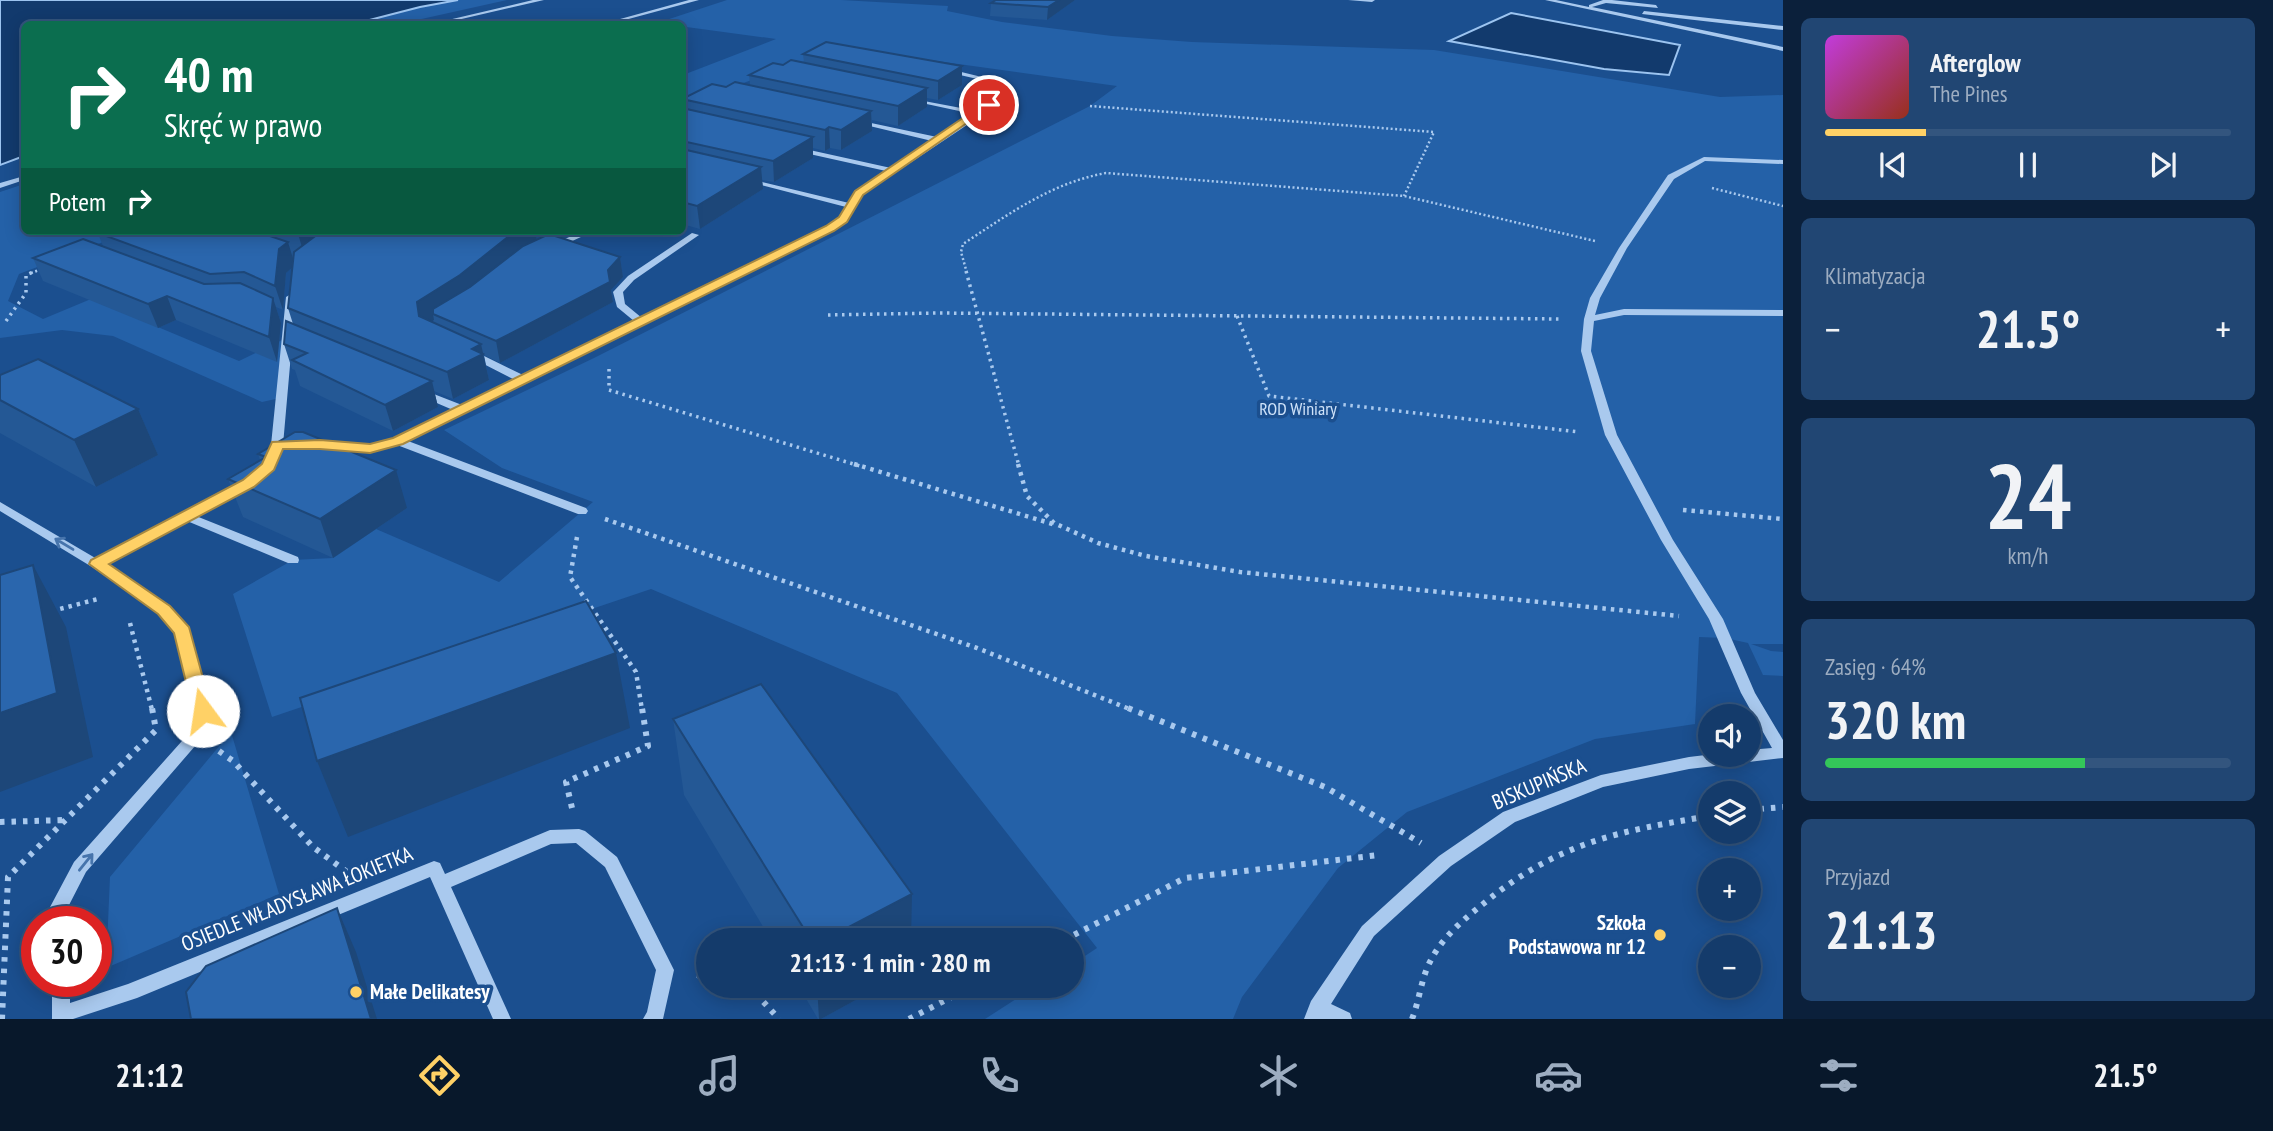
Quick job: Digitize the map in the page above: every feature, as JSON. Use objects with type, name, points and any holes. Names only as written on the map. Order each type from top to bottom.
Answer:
[{"type":"street","points":[[447,21],[541,0]]},
{"type":"street","points":[[616,21],[696,0]]},
{"type":"street","points":[[1351,0],[1372,0]]},
{"type":"street","points":[[1549,0],[1783,28]]},
{"type":"street","points":[[1549,0],[1783,49]]},
{"type":"street","points":[[310,444],[370,449],[398,441],[830,229],[843,219],[859,193],[978,113],[1000,93],[988,80],[946,70]]},
{"type":"street","points":[[899,96],[978,113]]},
{"type":"street","points":[[844,120],[939,140]]},
{"type":"street","points":[[788,146],[894,170]]},
{"type":"street","points":[[1782,752],[1748,693],[1716,619],[1649,506],[1611,435],[1586,351],[1588,319],[1595,298],[1623,248],[1671,177],[1704,159],[1783,162]]},
{"type":"street","points":[[734,177],[851,206]]},
{"type":"street","points":[[0,186],[21,179]]},
{"type":"street","points":[[542,252],[581,235]]},
{"type":"street","points":[[640,321],[620,305],[618,292],[631,278],[695,235]]},
{"type":"street","points":[[268,466],[283,445],[280,398],[288,337],[284,317],[293,285]]},
{"type":"street","points":[[1588,319],[1625,312],[1783,313]]},
{"type":"street","points":[[288,337],[301,342]]},
{"type":"street","points":[[462,350],[522,379]]},
{"type":"street","points":[[412,389],[461,410]]},
{"type":"street","points":[[398,441],[582,511]]},
{"type":"street","points":[[97,564],[248,484],[258,475]]},
{"type":"street","points":[[0,506],[97,564],[164,610],[182,631],[203,711],[197,734],[80,867],[60,906]]},
{"type":"street","points":[[188,517],[293,560]]},
{"type":"street","name":"BISKUPIŃSKA","points":[[1315,1013],[1368,931],[1445,861],[1508,817],[1601,781],[1689,763],[1782,752]]},
{"type":"street","points":[[502,1019],[442,883],[550,837],[579,836],[611,862],[666,970],[652,1019]]},
{"type":"street","name":"OSIEDLE WŁADYSŁAWA ŁOKIETKA","points":[[61,997],[61,1016],[130,992],[434,868],[442,883]]},
{"type":"street","points":[[1315,1013],[1343,1019]]},
{"type":"lane","points":[[1591,6],[1605,1],[1783,21]]},
{"type":"path","points":[[1090,106],[1434,132],[1404,196]]},
{"type":"path","points":[[1057,526],[1027,496],[961,252],[963,244],[1057,185],[1106,173],[1404,196],[1623,248]]},
{"type":"path","points":[[1671,177],[1783,206]]},
{"type":"path","points":[[6,321],[26,293],[26,275],[51,267]]},
{"type":"path","points":[[828,316],[939,313],[979,316],[1588,319]]},
{"type":"path","points":[[1237,316],[1269,396],[1611,435]]},
{"type":"path","points":[[609,390],[1057,526],[1103,543],[1177,562],[1240,572],[1716,619]]},
{"type":"path","points":[[1649,506],[1783,519]]},
{"type":"path","points":[[579,836],[566,782],[648,746],[636,672],[570,577],[582,511],[977,648],[1325,786],[1410,835],[1445,861]]},
{"type":"path","points":[[87,592],[109,606]]},
{"type":"path","points":[[40,614],[98,599]]},
{"type":"path","points":[[2,1019],[8,877],[156,730],[132,625],[126,619]]},
{"type":"path","points":[[197,734],[233,761],[313,847],[373,892]]},
{"type":"path","points":[[1761,809],[1783,807]]},
{"type":"path","points":[[1412,1019],[1420,1000],[1428,964],[1440,946],[1459,924],[1507,884],[1553,856],[1578,847],[1666,822],[1698,818]]},
{"type":"path","points":[[0,822],[65,820]]},
{"type":"path","points":[[1084,930],[1185,878],[1379,855]]},
{"type":"path","points":[[760,998],[779,1019]]},
{"type":"path","points":[[909,1019],[950,998]]},
{"type":"green space","points":[[458,0],[507,0],[412,21],[366,21]]},
{"type":"green space","name":"ROD Winiary","points":[[727,0],[841,0],[948,6],[947,11],[1002,22],[1112,36],[1192,42],[1434,50],[1720,97],[1783,95],[1783,644],[1751,644],[1783,652],[1783,676],[1763,675],[1748,643],[1725,638],[1699,637],[1695,724],[1595,739],[1407,812],[1338,868],[1242,997],[1233,1019],[985,1019],[1018,998],[1084,998],[1084,957],[1097,948],[1084,928],[1081,928],[897,693],[651,589],[272,717],[233,594],[293,560],[333,558],[376,529],[499,582],[593,502],[502,468],[444,430],[594,358],[1090,106],[1117,86],[843,48],[686,103],[686,74],[776,39],[686,27],[686,21],[663,21]]},
{"type":"green space","points":[[21,185],[21,235],[121,235],[19,274],[8,301],[43,319],[91,299],[239,361],[288,337],[280,398],[262,402],[113,336],[62,330],[0,338],[0,192]]},
{"type":"green space","points":[[231,732],[279,894],[112,965],[110,877]]},
{"type":"shaded area","points":[[0,0],[458,0],[366,21],[21,21],[21,157],[0,165]]},
{"type":"shaded area","points":[[1511,13],[1680,45],[1669,75],[1604,69],[1449,41]]},
{"type":"building","points":[[996,0],[1059,0],[1048,7],[991,3]]},
{"type":"building","points":[[826,42],[962,66],[938,81],[803,54]]},
{"type":"building","points":[[791,60],[927,88],[898,106],[749,75],[773,63],[783,65]]},
{"type":"building","points":[[735,82],[871,111],[841,130],[829,127],[825,130],[686,100],[686,97],[712,84],[726,87]]},
{"type":"building","points":[[686,109],[813,137],[773,161],[686,142]]},
{"type":"building","points":[[686,150],[761,167],[697,206],[686,203]]},
{"type":"building","points":[[103,235],[267,235],[288,242],[279,249],[275,286],[244,272],[210,274]]},
{"type":"building","points":[[317,235],[510,235],[460,275],[417,302],[419,316],[481,344],[472,349],[483,354],[447,372],[288,308],[294,252]]},
{"type":"building","points":[[552,235],[620,257],[608,270],[610,282],[496,341],[433,314],[433,309],[470,287],[523,246]]},
{"type":"building","points":[[83,239],[204,284],[240,283],[273,298],[269,337],[167,296],[148,304],[33,258]]},
{"type":"building","points":[[286,321],[432,381],[385,405],[292,360],[307,353],[284,344]]},
{"type":"building","points":[[38,359],[138,409],[74,440],[0,400],[0,375]]},
{"type":"building","points":[[295,432],[303,432],[396,470],[320,519],[228,479],[266,457],[258,454]]},
{"type":"building","points":[[33,565],[57,693],[0,713],[0,575]]},
{"type":"building","points":[[586,601],[616,653],[317,761],[300,698]]},
{"type":"building","points":[[761,684],[912,894],[847,928],[804,928],[673,719]]},
{"type":"building","points":[[337,908],[371,1019],[191,1019],[186,992],[206,966]]},
{"type":"place","name":"Szkoła Podstawowa nr 12","points":[[1660,935]]},
{"type":"place","name":"Małe Delikatesy","points":[[356,992]]},
{"type":"route","points":[[203,711],[182,631],[164,610],[97,564],[248,484],[268,466],[277,445],[320,444],[370,449],[398,441],[830,229],[843,219],[859,193],[989,105]]}]
